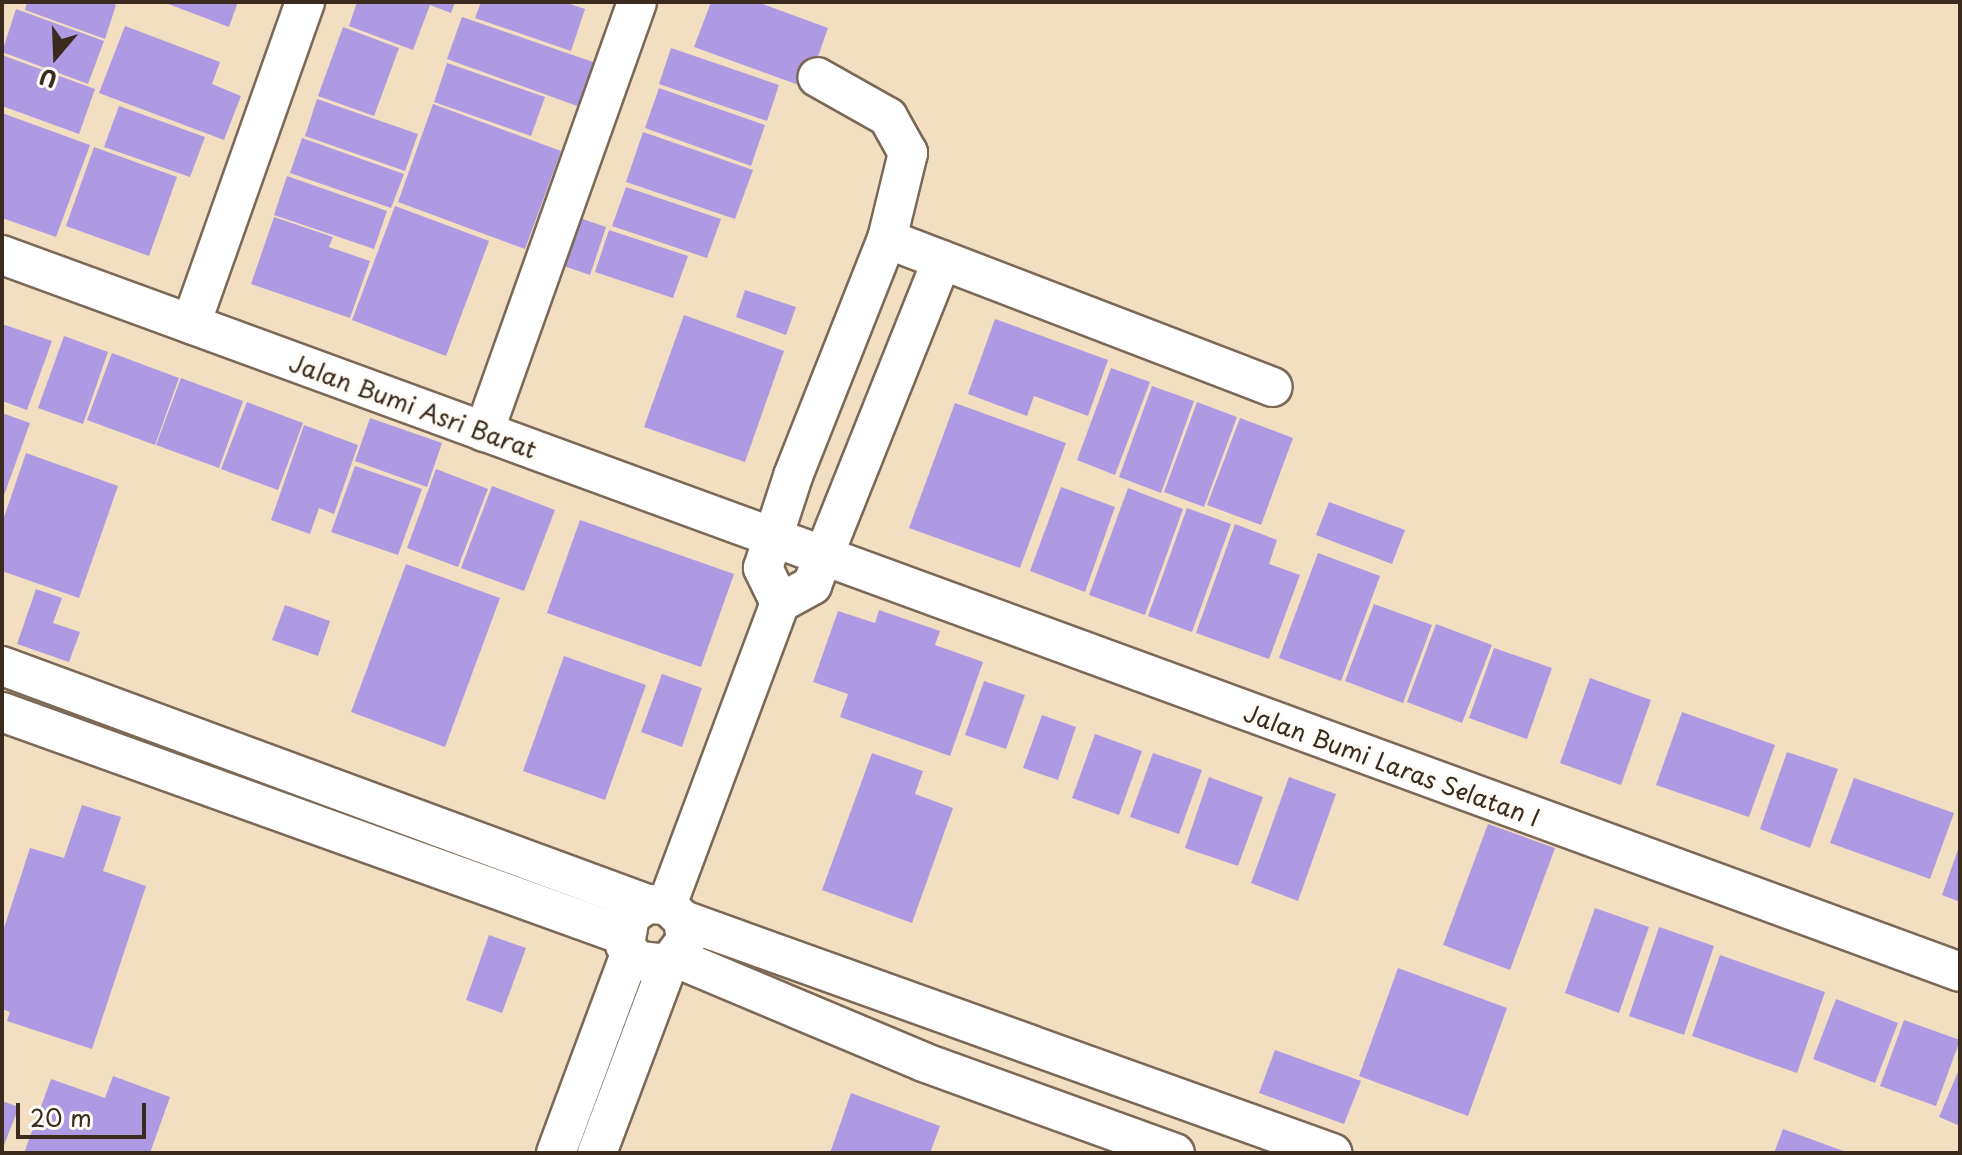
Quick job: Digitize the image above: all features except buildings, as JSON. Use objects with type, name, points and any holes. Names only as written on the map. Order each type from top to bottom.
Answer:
[{"type":"street","points":[[191,324],[305,2]]},
{"type":"street","points":[[484,432],[637,2]]},
{"type":"street","points":[[780,603],[763,568],[887,239],[905,182],[908,153],[901,134],[888,117],[857,96],[817,77]]},
{"type":"street","points":[[887,239],[1273,387]]},
{"type":"street","name":"Jalan Bumi Asri Barat","points":[[2,255],[823,557]]},
{"type":"street","points":[[666,910],[780,603],[812,585],[942,260]]},
{"type":"street","name":"Jalan Bumi Laras Selatan I","points":[[823,557],[1960,972]]},
{"type":"street","points":[[2,666],[1332,1153]]},
{"type":"street","points":[[2,712],[626,944],[647,965],[672,961],[923,1062],[1175,1153]]},
{"type":"street","points":[[556,1153],[626,944],[630,916],[666,910]]},
{"type":"street","points":[[597,1153],[672,961],[686,940],[666,910]]}]
